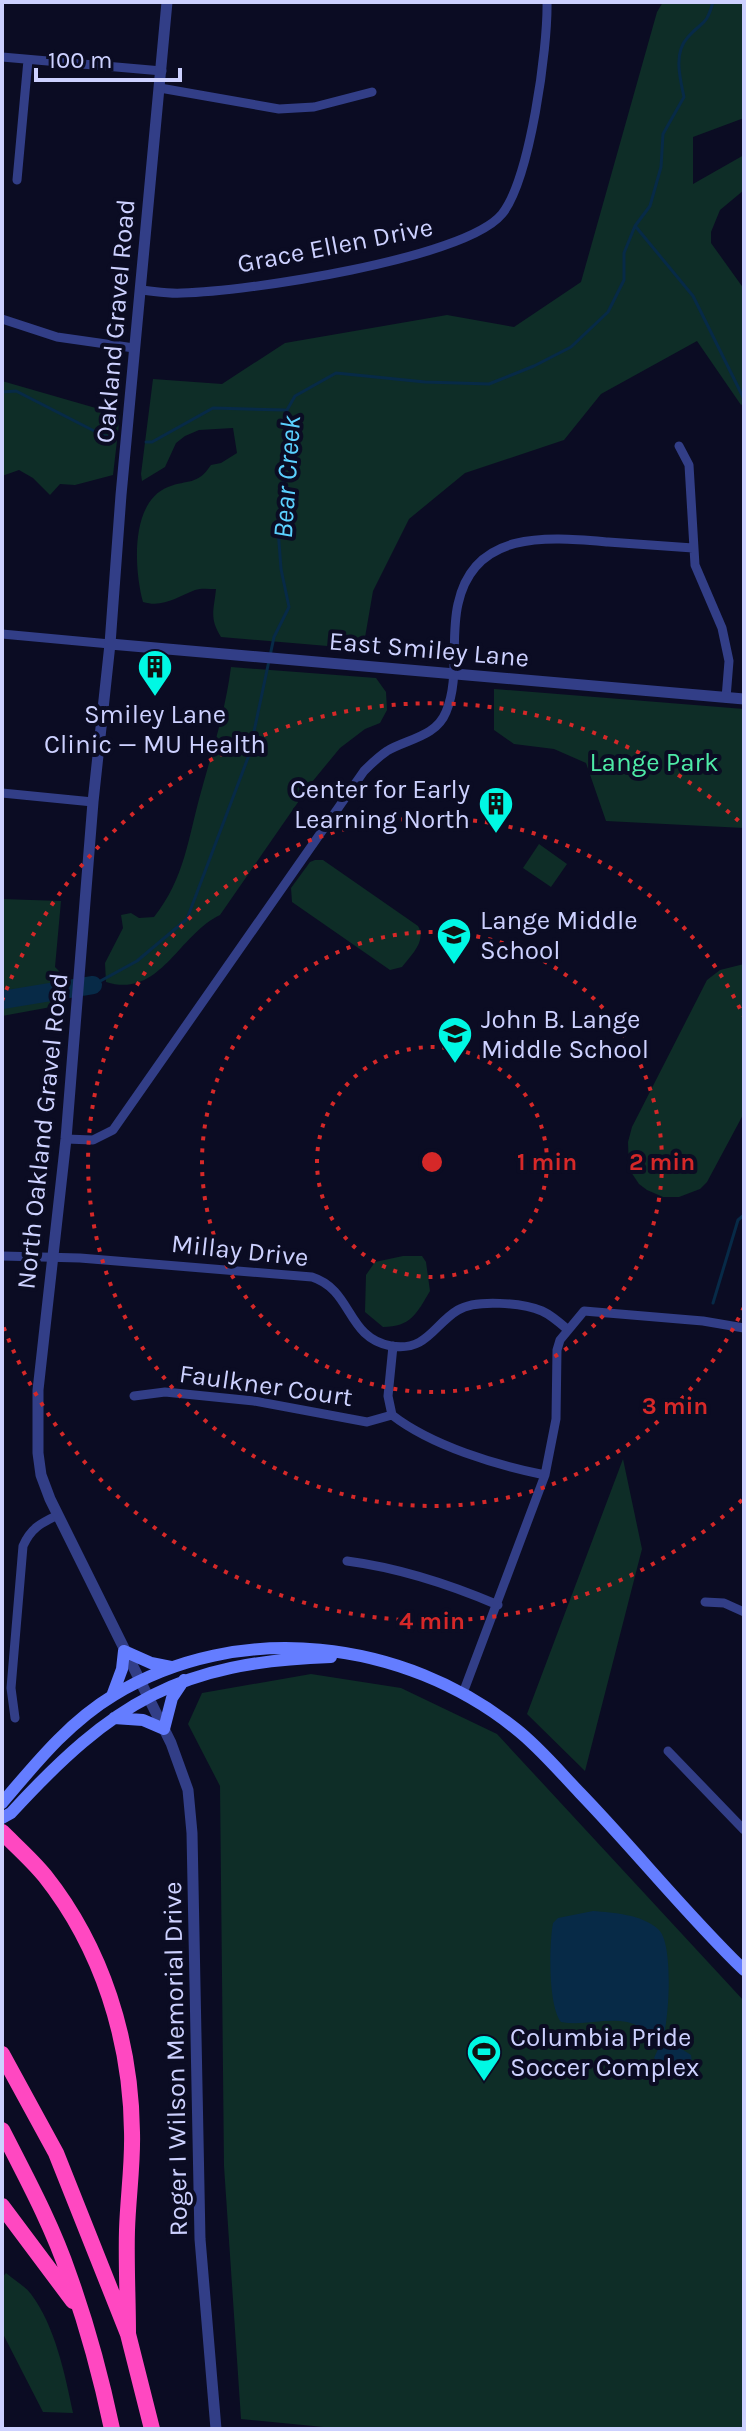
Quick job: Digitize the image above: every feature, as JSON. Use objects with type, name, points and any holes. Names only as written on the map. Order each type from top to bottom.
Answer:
[{"type":"highway","points":[[2,1832],[44,1875],[76,1923],[97,1962],[119,2030],[128,2079],[132,2132],[127,2233],[128,2334]]},
{"type":"highway","points":[[2,2054],[56,2153],[128,2334],[152,2429]]},
{"type":"highway","points":[[2,2130],[38,2201],[68,2273],[100,2375],[112,2429]]},
{"type":"highway","points":[[2,2206],[80,2310]]},
{"type":"main road","points":[[2,1803],[59,1738],[112,1696],[139,1681],[207,1656],[267,1647],[329,1651],[354,1656],[393,1665],[463,1693],[517,1729],[744,1970]]},
{"type":"main road","points":[[112,1696],[122,1669],[124,1651],[151,1663],[174,1667]]},
{"type":"main road","points":[[2,1818],[11,1813],[65,1755],[112,1718],[147,1697],[184,1680],[224,1669],[263,1662],[354,1656]]},
{"type":"main road","points":[[112,1718],[143,1720],[164,1729],[172,1698],[184,1680]]},
{"type":"street","name":"Oakland Gravel Road","points":[[110,644],[167,2]]},
{"type":"street","name":"Grace Ellen Drive","points":[[140,290],[181,294],[315,275],[407,258],[447,246],[485,229],[505,210],[524,162],[546,46],[547,2]]},
{"type":"street","points":[[2,57],[162,71]]},
{"type":"street","points":[[17,180],[28,60]]},
{"type":"street","points":[[160,88],[279,109],[314,107],[372,92]]},
{"type":"street","points":[[2,319],[57,337],[134,348]]},
{"type":"street","points":[[679,446],[689,465],[693,548],[700,579],[722,628],[729,661],[726,698]]},
{"type":"street","points":[[66,1139],[93,1140],[113,1130],[364,771],[387,751],[420,737],[440,723],[446,713],[452,673],[457,605],[464,582],[479,562],[499,548],[527,540],[556,538],[693,548]]},
{"type":"street","points":[[2,634],[110,644]]},
{"type":"street","name":"East Smiley Lane","points":[[110,644],[744,699]]},
{"type":"street","name":"North Oakland Gravel Road","points":[[110,644],[93,802],[66,1139],[36,1422],[41,1475],[147,1697]]},
{"type":"street","points":[[2,793],[93,802]]},
{"type":"street","name":"Millay Drive","points":[[2,1256],[312,1277],[325,1281],[335,1290],[355,1325],[365,1334],[393,1346]]},
{"type":"street","points":[[545,1475],[507,1467],[411,1430],[392,1415],[388,1396],[393,1346],[415,1344],[427,1339],[453,1313],[472,1304],[532,1308],[551,1315],[567,1329]]},
{"type":"street","points":[[463,1693],[545,1475],[556,1419],[557,1350],[567,1329],[584,1311],[703,1321],[744,1328]]},
{"type":"street","name":"Faulkner Court","points":[[134,1396],[165,1392],[254,1401],[367,1422],[392,1415]]},
{"type":"street","points":[[15,1718],[11,1688],[23,1546],[39,1523],[58,1515]]},
{"type":"street","points":[[347,1561],[415,1574],[498,1605]]},
{"type":"street","points":[[705,1602],[724,1603],[744,1612]]},
{"type":"street","name":"Roger I Wilson Memorial Drive","points":[[147,1697],[182,1770],[192,1816],[200,2239],[216,2429]]},
{"type":"street","points":[[668,1751],[744,1830]]},
{"type":"green space","points":[[663,2],[744,2],[744,118],[693,137],[693,184],[744,155],[744,190],[720,210],[711,232],[711,243],[744,289],[744,403],[741,405],[697,341],[601,394],[564,440],[465,473],[409,519],[373,591],[363,649],[221,637],[214,619],[216,589],[197,589],[163,603],[143,602],[137,555],[141,521],[147,507],[156,495],[168,487],[197,479],[211,465],[237,453],[233,428],[199,430],[176,443],[165,467],[142,481],[153,379],[222,384],[285,343],[447,315],[514,327],[581,282],[657,12]]},
{"type":"green space","points":[[2,381],[120,415],[113,475],[75,485],[60,484],[50,495],[33,478],[19,470],[2,476]]},
{"type":"green space","points":[[231,667],[376,678],[386,692],[387,710],[380,723],[365,729],[340,748],[312,782],[220,915],[205,924],[155,974],[141,982],[125,985],[106,982],[105,963],[123,928],[121,915],[131,913],[139,918],[154,917],[179,872],[218,730]]},
{"type":"green space","name":"Lange Park","points":[[494,689],[744,709],[744,828],[606,821],[586,763],[554,749],[514,744],[494,730]]},
{"type":"green space","points":[[539,844],[567,864],[551,887],[523,868]]},
{"type":"green space","points":[[323,860],[418,926],[421,937],[402,967],[390,970],[292,902],[291,888],[310,862]]},
{"type":"green space","points":[[2,899],[61,901],[55,967],[64,976],[62,1005],[2,1016]]},
{"type":"green space","points":[[744,964],[744,1113],[707,1182],[700,1189],[679,1197],[663,1197],[639,1184],[629,1169],[628,1142],[632,1127],[707,980],[720,970]]},
{"type":"green space","points":[[403,1256],[422,1256],[426,1262],[430,1291],[417,1312],[407,1321],[383,1327],[365,1312],[366,1275],[375,1262]]},
{"type":"green space","points":[[623,1459],[642,1549],[585,1771],[527,1714]]},
{"type":"green space","name":"Columbia Pride Soccer Complex","points":[[311,1674],[401,1688],[497,1734],[744,2001],[744,2429],[344,2429],[241,2419],[224,2166],[220,1786],[188,1724],[202,1693]]},
{"type":"green space","points":[[6,2273],[29,2291],[47,2321],[63,2367],[73,2413],[43,2412],[2,2332],[2,2278]]},
{"type":"water","points":[[593,1911],[644,1920],[658,1929],[663,1937],[669,1981],[663,2038],[627,2022],[561,2022],[552,1989],[550,1960],[553,1923],[558,1918]]},
{"type":"water","points":[[677,2046],[691,2055],[693,2070],[672,2070],[654,2058],[659,2047]]},
{"type":"waterway","name":"Bear Creek","points":[[93,985],[137,961],[187,919],[249,755],[274,637],[289,607],[281,569],[278,529],[288,439],[287,410],[295,396],[336,373],[425,382],[489,384],[571,347],[608,312],[624,280],[624,253],[635,226],[650,206],[661,167],[663,134],[684,97],[680,50],[688,37],[706,20],[713,2]]},
{"type":"waterway","points":[[636,227],[693,296],[744,399]]},
{"type":"waterway","points":[[2,392],[16,391],[111,437]]},
{"type":"waterway","points":[[146,442],[152,442],[213,408],[285,410]]},
{"type":"waterway","name":"Bear Creek","points":[[2,1000],[93,985]]},
{"type":"waterway","points":[[713,1303],[738,1220],[744,1215]]},
{"type":"place","name":"Smiley Lane Clinic — MU Health","points":[[155,698]]},
{"type":"place","name":"Center for Early Learning North","points":[[496,835]]},
{"type":"place","name":"Lange Middle School","points":[[454,966]]},
{"type":"place","name":"John B. Lange Middle School","points":[[455,1065]]},
{"type":"place","name":"Columbia Pride Soccer Complex","points":[[484,2083]]}]
